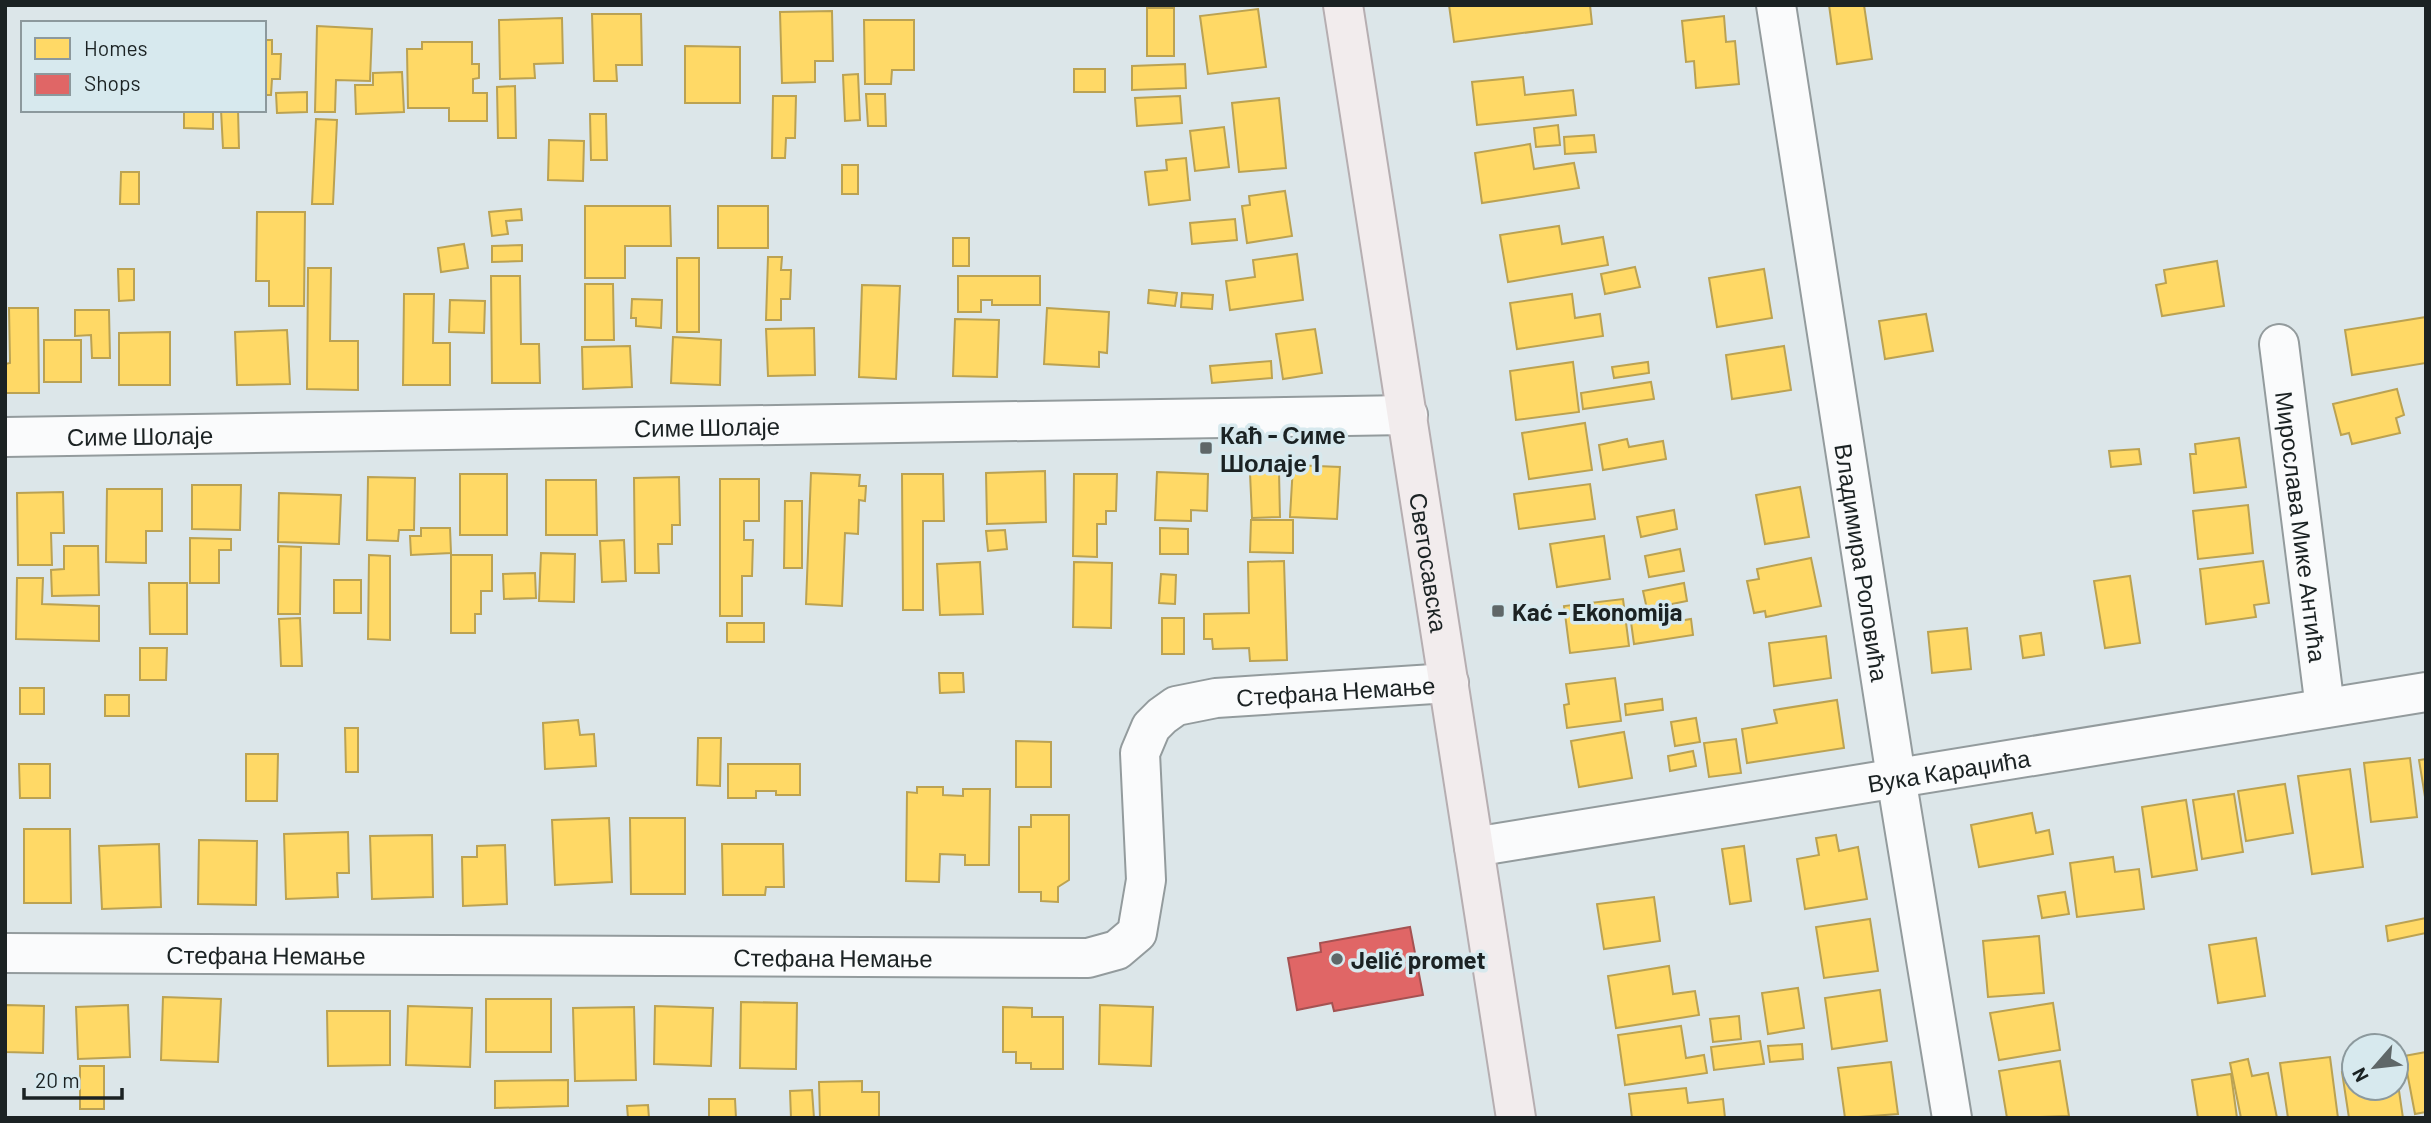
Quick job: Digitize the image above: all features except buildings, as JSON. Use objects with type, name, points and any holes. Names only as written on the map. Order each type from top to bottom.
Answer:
[{"type":"main road","name":"Светосавска","points":[[1343,5],[1516,1118]]},
{"type":"street","name":"Владимира Роловића","points":[[1776,5],[1952,1118]]},
{"type":"street","name":"Мирослава Мике Антића","points":[[2280,344],[2325,708]]},
{"type":"street","name":"Симе Шолаје","points":[[5,437],[1408,415]]},
{"type":"street","name":"Стефана Немање","points":[[5,953],[1074,958],[1103,955],[1128,943],[1137,933],[1142,914],[1146,880],[1140,753],[1151,727],[1162,716],[1176,706],[1216,698],[1449,683]]},
{"type":"street","name":"Вука Караџића","points":[[1474,847],[2426,692]]},
{"type":"place","name":"Каћ - Симе Шолаје 1","points":[[1206,448]]},
{"type":"place","name":"Kać - Ekonomija","points":[[1498,611]]},
{"type":"place","name":"Jelić promet","points":[[1337,959]]}]
